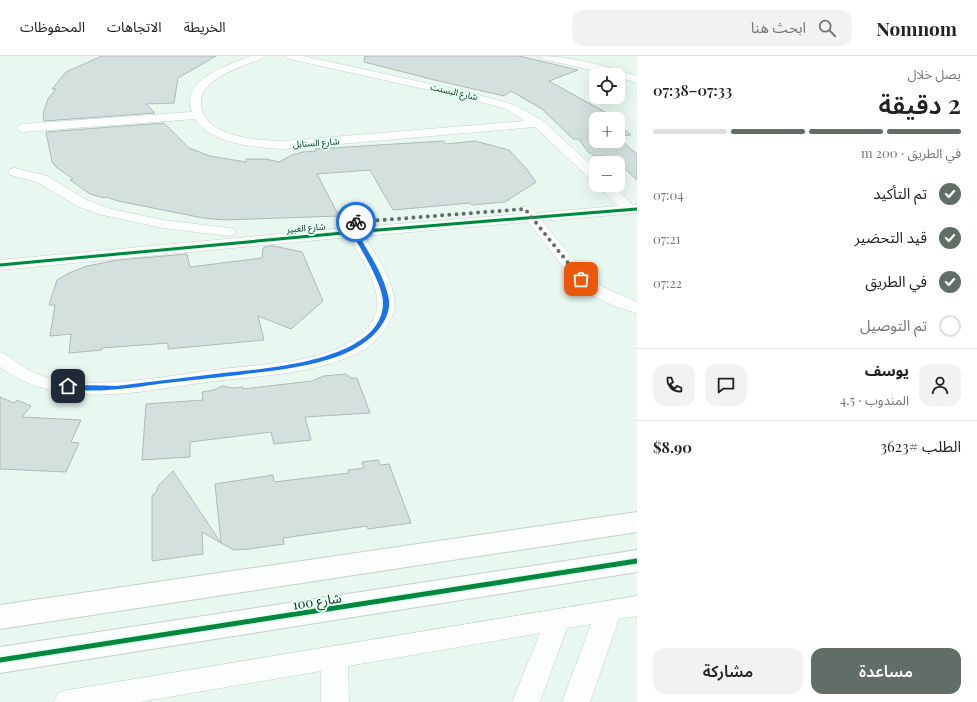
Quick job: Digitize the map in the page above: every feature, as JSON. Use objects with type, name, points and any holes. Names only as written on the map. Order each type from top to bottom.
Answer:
[{"type":"street","points":[[23,128],[198,115],[195,105],[195,97],[205,82],[259,56]]},
{"type":"street","name":"شارع البسنت","points":[[288,56],[492,101],[510,107],[538,123],[589,170]]},
{"type":"street","points":[[543,56],[607,70],[637,80]]},
{"type":"street","points":[[568,56],[637,73]]},
{"type":"street","name":"شارع السنابل","points":[[198,115],[216,132],[229,137],[244,142],[283,145],[538,123]]},
{"type":"street","points":[[15,172],[42,179],[77,200],[103,211],[163,224],[229,232]]},
{"type":"street","points":[[613,192],[631,205]]},
{"type":"street","name":"شارع العبير","points":[[0,265],[351,227],[631,205]]},
{"type":"street","points":[[528,213],[581,279],[597,291],[637,308]]},
{"type":"street","points":[[0,358],[9,367],[29,377],[54,385],[83,388],[122,387],[298,366],[322,360],[363,342],[376,329],[384,315],[386,301],[383,288],[351,227]]},
{"type":"street","name":"شارع العبير","points":[[0,254],[229,232],[351,227]]},
{"type":"street","points":[[0,617],[637,522]]},
{"type":"street","name":"شارع 100","points":[[0,660],[637,561]]},
{"type":"street","points":[[68,702],[637,606]]},
{"type":"street","points":[[576,702],[609,611]]},
{"type":"street","points":[[526,702],[558,619]]},
{"type":"street","points":[[335,657],[335,702]]},
{"type":"building","points":[[102,56],[216,56],[178,78],[174,103],[146,104],[155,113],[44,121],[43,114],[48,99],[56,89],[52,89],[66,72]]},
{"type":"building","points":[[365,56],[519,56],[578,70],[549,81],[605,112],[589,112],[589,148],[625,148],[625,144],[637,154],[637,180],[625,169],[625,156],[595,156],[588,152],[579,139],[573,139],[542,109],[511,91],[504,96],[364,62]]},
{"type":"building","points":[[164,123],[189,148],[210,156],[246,162],[246,159],[266,159],[279,162],[292,155],[316,151],[315,149],[443,141],[446,144],[475,141],[509,150],[525,167],[536,182],[505,202],[472,205],[470,203],[393,210],[370,170],[317,174],[339,216],[225,220],[203,218],[90,194],[70,180],[73,179],[56,167],[52,162],[46,132]]},
{"type":"building","points":[[625,130],[631,135],[625,135]]},
{"type":"building","points":[[267,246],[302,252],[323,301],[291,329],[258,316],[264,340],[168,349],[168,343],[102,348],[102,350],[69,353],[71,334],[50,336],[55,305],[49,305],[57,280],[69,273],[87,266],[118,260],[187,254],[190,267],[262,258],[263,248]]},
{"type":"building","points":[[346,374],[351,378],[357,378],[370,413],[305,417],[311,440],[274,444],[271,432],[190,442],[190,457],[142,460],[146,404],[203,400],[202,392],[214,390],[222,386],[233,388],[243,387],[243,389],[312,381],[324,376]]},
{"type":"building","points":[[0,397],[14,403],[17,400],[31,406],[22,417],[81,420],[71,442],[79,443],[66,472],[0,469]]},
{"type":"building","points":[[378,460],[380,465],[389,464],[411,523],[368,529],[367,526],[283,538],[284,544],[249,549],[234,550],[221,543],[215,484],[273,475],[274,482],[349,473],[348,470],[364,468],[362,462]]},
{"type":"building","points":[[173,471],[221,543],[202,532],[203,554],[152,561],[152,495],[155,494],[159,485]]},
{"type":"cycle path","points":[[0,265],[354,232],[637,209]]},
{"type":"cycle path","points":[[0,660],[637,561]]},
{"type":"way so far","points":[[356,222],[525,209],[581,279]]},
{"type":"route","points":[[68,386],[83,388],[114,388],[298,366],[333,356],[363,342],[376,329],[384,315],[386,301],[383,288],[377,274],[349,223],[356,222]]}]
